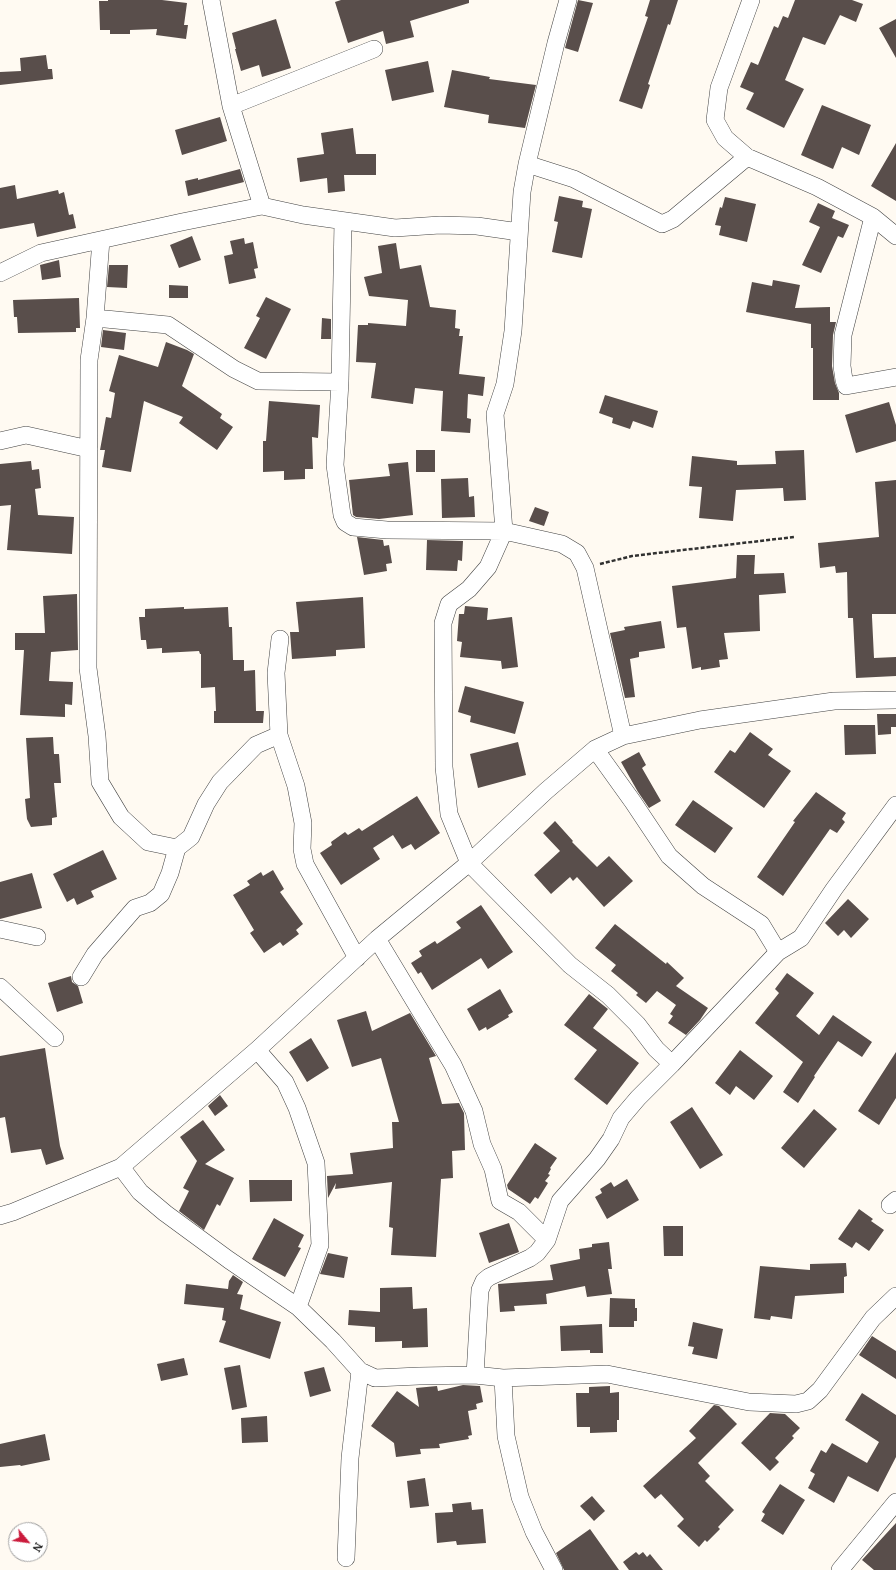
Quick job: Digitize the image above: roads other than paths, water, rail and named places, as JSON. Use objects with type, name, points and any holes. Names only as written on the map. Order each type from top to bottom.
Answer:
[{"type":"street","points":[[211,0],[231,106],[262,206]]},
{"type":"street","points":[[568,0],[556,43],[527,164],[522,192],[513,331],[505,384],[495,414],[504,530],[488,567],[469,589],[449,604],[443,623],[444,775],[449,814],[469,863],[570,964],[608,995],[637,1024],[656,1049],[672,1064]]},
{"type":"street","points":[[751,0],[719,88],[715,120],[725,138],[747,157],[817,187],[872,217],[896,236]]},
{"type":"street","points":[[231,106],[374,49]]},
{"type":"street","points":[[527,164],[574,179],[662,224],[673,219],[747,157]]},
{"type":"street","points":[[0,273],[41,253],[262,206],[343,221],[395,228],[440,225],[477,226],[519,232]]},
{"type":"street","points":[[872,217],[843,335],[842,366],[844,380],[846,386],[896,377]]},
{"type":"street","points":[[343,221],[340,382],[335,464],[342,515],[345,522],[353,527],[387,530],[504,530],[562,544],[577,553],[586,568],[623,736]]},
{"type":"street","points":[[101,240],[95,318],[89,360],[88,668],[97,736],[100,782],[121,817],[148,842],[177,848]]},
{"type":"street","points":[[95,318],[168,325],[234,369],[258,381],[340,382]]},
{"type":"street","points":[[0,441],[26,435],[89,449]]},
{"type":"street","points":[[280,640],[276,673],[279,735],[296,786],[302,823],[302,849],[305,864],[357,958]]},
{"type":"street","points":[[0,1216],[121,1167],[257,1050],[376,939],[469,863],[546,791],[595,749],[623,736],[700,720],[834,701],[896,700]]},
{"type":"street","points":[[81,977],[95,954],[135,908],[150,903],[161,894],[170,873],[177,848],[191,837],[206,804],[220,782],[256,745],[279,735]]},
{"type":"street","points":[[595,749],[669,856],[704,886],[761,924],[778,952]]},
{"type":"street","points":[[475,1375],[480,1290],[484,1281],[489,1277],[530,1258],[537,1253],[546,1240],[560,1201],[611,1139],[621,1118],[629,1108],[778,952],[801,938],[834,889],[896,805]]},
{"type":"street","points":[[0,929],[38,937]]},
{"type":"street","points":[[376,939],[453,1065],[474,1111],[482,1144],[493,1169],[500,1201],[519,1212],[546,1240]]},
{"type":"street","points":[[0,987],[55,1038]]},
{"type":"street","points":[[257,1050],[285,1082],[297,1108],[316,1163],[320,1245],[298,1308]]},
{"type":"street","points":[[121,1167],[140,1192],[165,1213],[298,1308],[333,1341],[360,1371],[375,1378],[475,1375],[503,1378],[607,1374],[749,1402],[796,1404],[808,1401],[820,1390],[873,1318],[896,1296]]},
{"type":"street","points":[[346,1558],[350,1458],[360,1371]]},
{"type":"street","points":[[503,1378],[506,1436],[520,1497],[534,1532],[554,1570]]},
{"type":"street","points":[[840,1570],[896,1502]]}]
